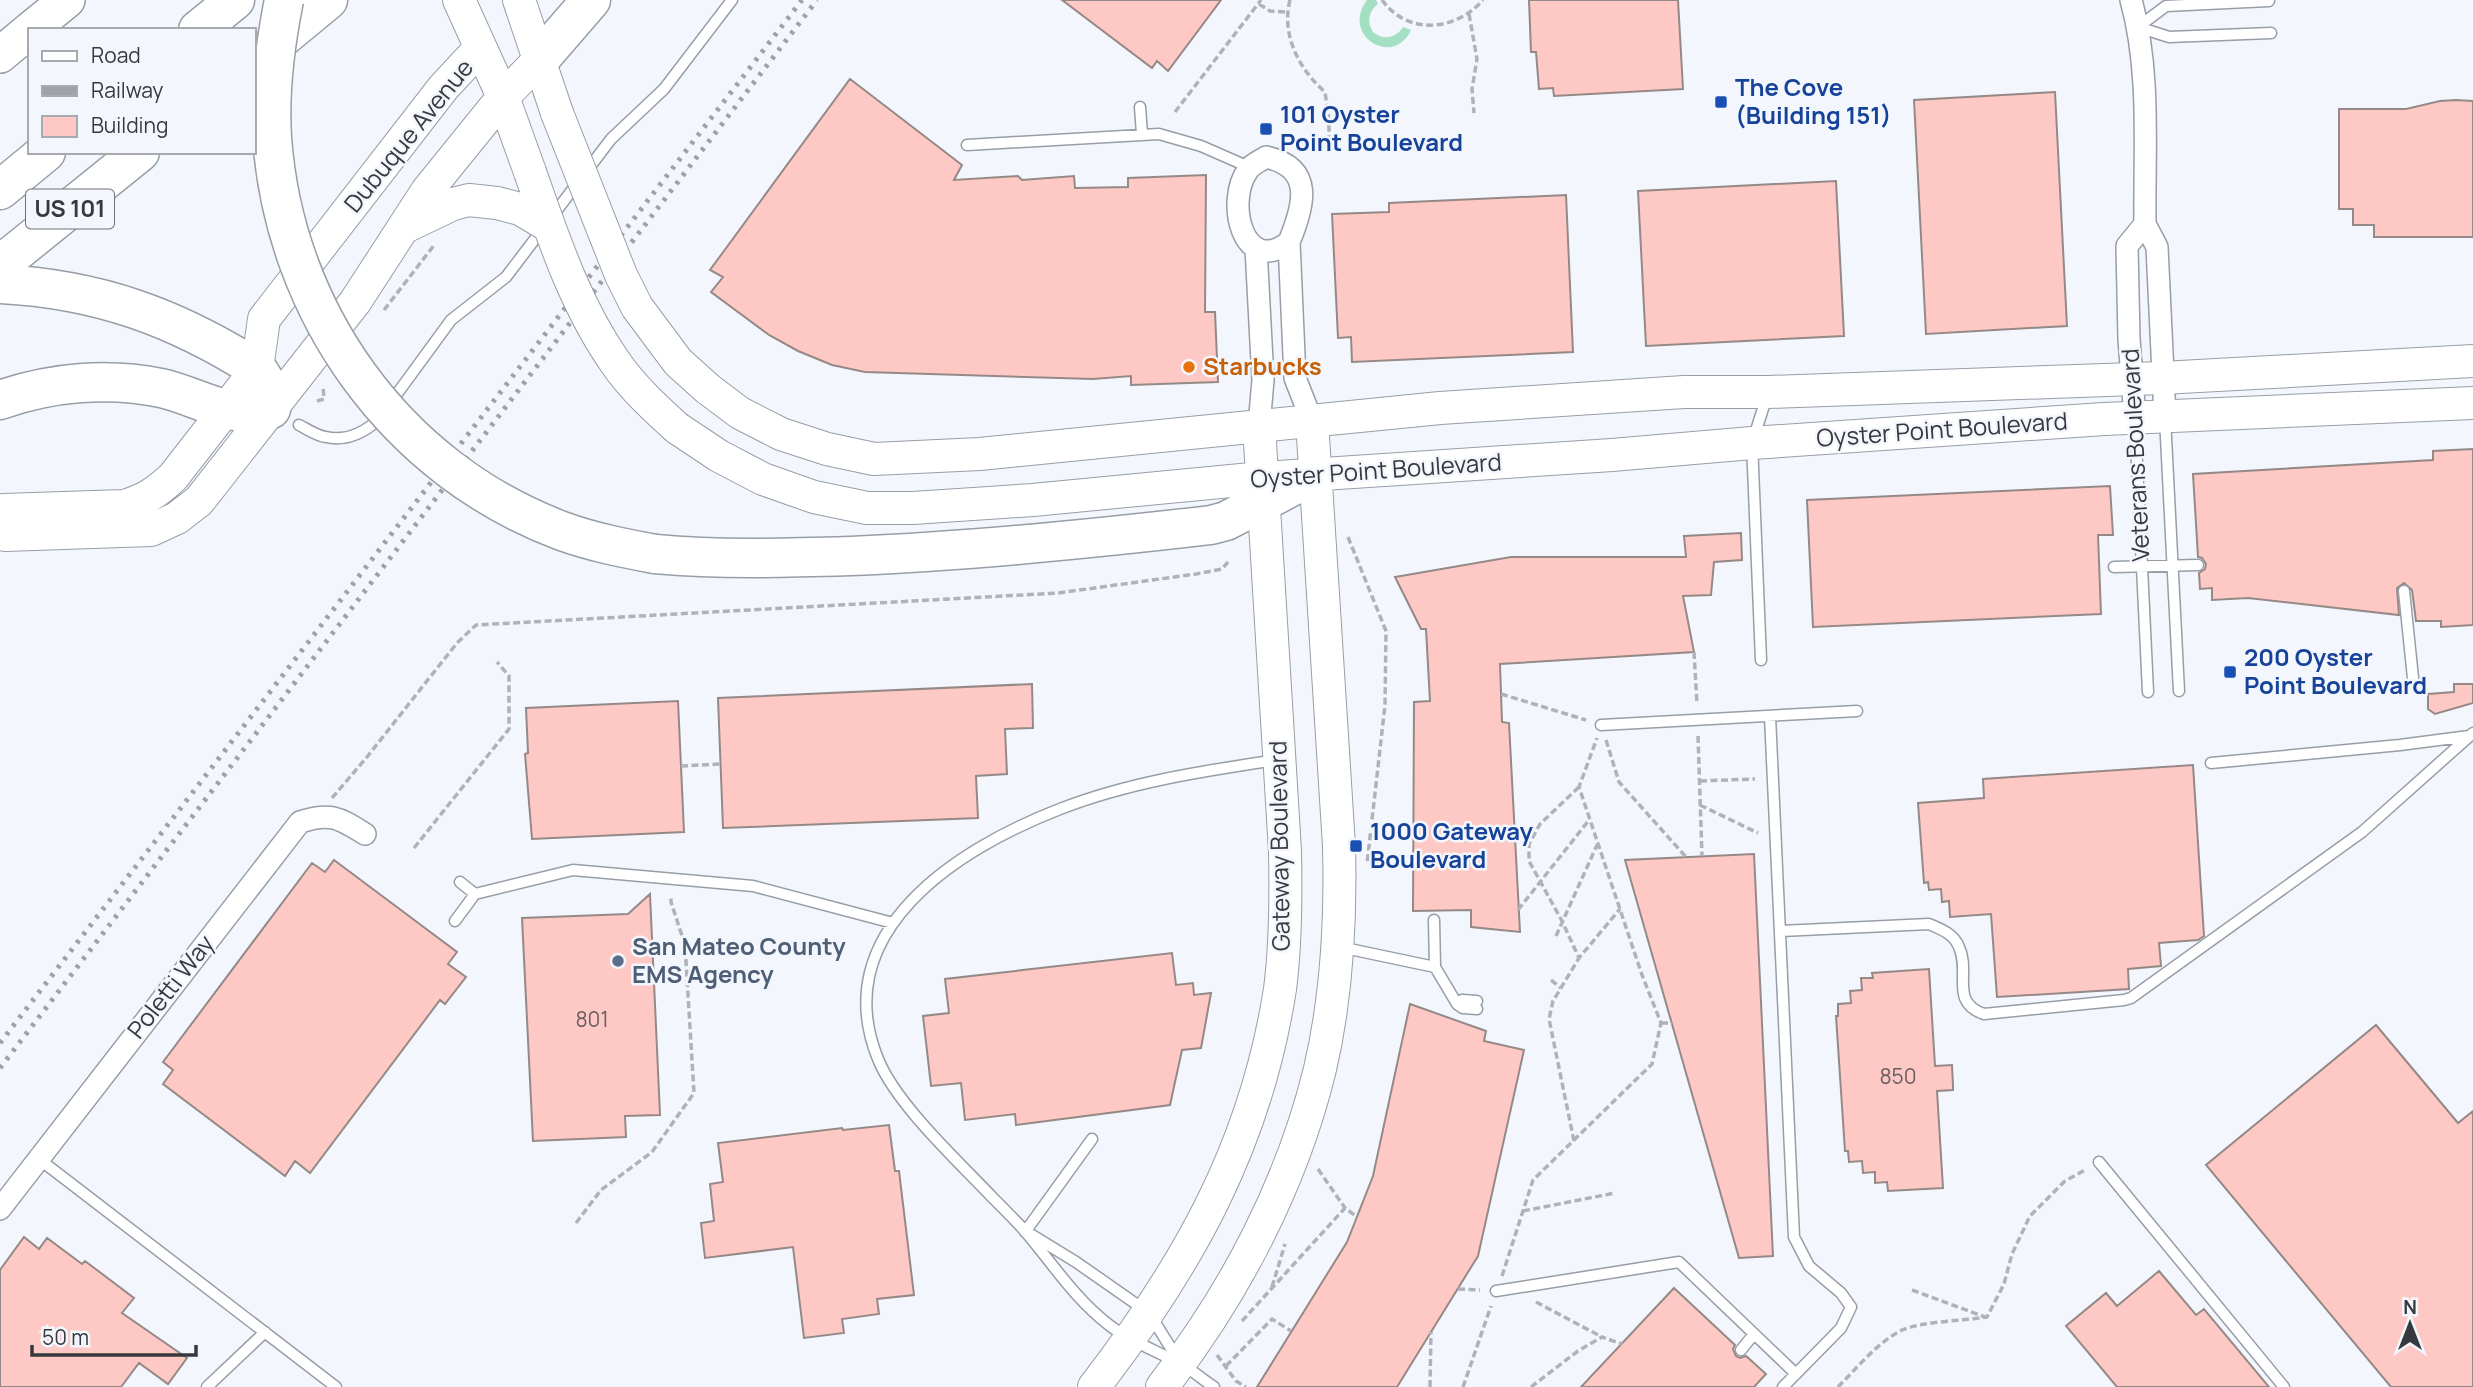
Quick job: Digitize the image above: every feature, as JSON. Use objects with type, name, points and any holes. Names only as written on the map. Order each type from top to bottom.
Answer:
[{"type":"highway","points":[[198,28],[225,0]]},
{"type":"highway","points":[[199,28],[235,0]]},
{"type":"highway","points":[[284,0],[273,66],[271,102],[275,172],[295,255],[313,297],[356,374],[383,408],[412,437],[480,490],[520,512],[562,531],[607,545],[655,554],[699,558],[792,558],[933,552],[1021,546],[1212,525],[1226,521],[1263,489],[1316,474]]},
{"type":"highway","points":[[256,59],[328,0]]},
{"type":"highway","points":[[540,59],[590,0]]},
{"type":"highway","name":"US 101","points":[[0,190],[44,154]]},
{"type":"highway","name":"US 101","points":[[0,265],[138,154]]},
{"type":"highway","points":[[0,284],[70,291],[112,300],[192,332],[257,369],[285,417]]},
{"type":"highway","points":[[0,400],[45,387],[84,383],[122,384],[160,388],[226,410],[285,417]]},
{"type":"main road","points":[[32,28],[67,0]]},
{"type":"main road","name":"Oyster Point Boulevard","points":[[459,0],[503,97],[549,226],[578,298],[596,332],[616,364],[643,396],[677,428],[719,456],[763,479],[814,497],[867,508],[914,508],[1263,489]]},
{"type":"main road","name":"Oyster Point Boulevard","points":[[519,0],[557,113],[621,275],[637,307],[678,362],[740,413],[781,434],[827,449],[874,458],[980,454],[1440,408],[1684,392],[1768,392],[2147,378],[2473,361]]},
{"type":"main road","points":[[0,55],[28,32]]},
{"type":"main road","name":"Dubuque Avenue","points":[[0,512],[124,506],[144,501],[158,492],[173,477],[257,369],[264,319],[443,88],[480,48],[540,59]]},
{"type":"main road","name":"Dubuque Avenue","points":[[0,533],[151,530],[177,519],[199,501],[285,417],[427,191],[503,97],[540,59]]},
{"type":"main road","points":[[405,228],[453,204],[469,200],[520,209],[549,226]]},
{"type":"main road","name":"Oyster Point Boulevard","points":[[1316,474],[2150,417],[2473,403]]},
{"type":"main road","points":[[1172,1375],[1226,1295],[1262,1228],[1298,1142],[1320,1068],[1330,1012],[1338,947],[1339,828],[1312,421]]},
{"type":"main road","name":"Gateway Boulevard","points":[[1094,1387],[1149,1313],[1219,1194],[1247,1124],[1268,1056],[1280,987],[1286,920],[1280,759],[1259,426]]},
{"type":"street","name":"Veterans Boulevard","points":[[2131,0],[2143,63],[2145,224],[2157,247],[2147,378],[2150,417]]},
{"type":"street","points":[[1289,242],[1269,251],[1256,248],[1248,241],[1240,226],[1236,205],[1240,185],[1249,167],[1266,157],[1281,161],[1296,171],[1301,187],[1301,204],[1289,242],[1295,378],[1312,421]]},
{"type":"street","name":"Veterans Boulevard","points":[[2145,224],[2127,246],[2129,339],[2147,378],[2150,417]]},
{"type":"street","points":[[1256,248],[1263,380],[1259,426]]},
{"type":"street","points":[[318,816],[337,817],[365,834]]},
{"type":"street","name":"Poletti Way","points":[[0,1209],[287,837],[300,822],[318,816]]},
{"type":"lane","points":[[285,417],[326,438],[348,437],[364,431],[379,419],[451,320],[506,276],[611,139],[664,89],[732,0]]},
{"type":"lane","points":[[2138,27],[2166,6],[2269,1]]},
{"type":"lane","points":[[2138,27],[2169,37],[2271,33]]},
{"type":"lane","points":[[1140,107],[1142,134]]},
{"type":"lane","points":[[967,145],[1159,134],[1201,146],[1249,167]]},
{"type":"lane","points":[[1761,660],[1752,443],[1768,392]]},
{"type":"lane","name":"Veterans Boulevard","points":[[2150,417],[2172,566],[2179,691]]},
{"type":"lane","name":"Veterans Boulevard","points":[[2148,692],[2143,567],[2150,417]]},
{"type":"lane","points":[[2114,567],[2198,565]]},
{"type":"lane","points":[[2404,591],[2413,678]]},
{"type":"lane","points":[[1601,725],[1857,711]]},
{"type":"lane","points":[[1770,716],[1794,1237],[1809,1266],[1841,1293],[1851,1307],[1841,1328],[1783,1387]]},
{"type":"lane","points":[[1781,931],[1929,924],[1947,932],[1959,946],[1963,996],[1968,1006],[1984,1014],[2124,1000],[2131,998],[2362,832],[2471,735]]},
{"type":"lane","points":[[2211,763],[2400,746],[2471,735]]},
{"type":"lane","points":[[1214,1387],[1172,1375],[1107,1323],[1058,1275],[1025,1231],[936,1138],[899,1093],[878,1061],[867,1026],[866,991],[874,956],[893,923],[917,894],[947,868],[1007,832],[1061,808],[1122,789],[1280,759]]},
{"type":"lane","points":[[455,921],[475,894],[573,870],[753,886],[893,923]]},
{"type":"lane","points":[[460,882],[475,894]]},
{"type":"lane","points":[[1434,920],[1435,967],[1457,1004],[1463,1009],[1477,1005]]},
{"type":"lane","points":[[1338,947],[1435,967]]},
{"type":"lane","points":[[1025,1231],[1092,1139]]},
{"type":"lane","points":[[39,1159],[336,1387]]},
{"type":"lane","points":[[2099,1162],[2284,1387]]},
{"type":"lane","points":[[1025,1231],[1076,1262],[1149,1313],[1172,1375]]},
{"type":"lane","points":[[1496,1291],[1679,1262],[1796,1374]]},
{"type":"lane","points":[[207,1387],[265,1332]]},
{"type":"lane","points":[[1741,1350],[1754,1334]]},
{"type":"path","points":[[1290,0],[1287,12],[1290,40],[1298,60],[1325,92],[1329,149]]},
{"type":"path","points":[[1382,0],[1401,18],[1418,25],[1436,26],[1453,23],[1469,14],[1483,0]]},
{"type":"path","points":[[1175,112],[1260,2],[1269,11],[1287,12]]},
{"type":"path","points":[[1469,14],[1477,59],[1472,89],[1474,113]]},
{"type":"path","points":[[1345,532],[1386,631],[1385,705],[1365,872]]},
{"type":"path","points":[[318,816],[457,643],[476,625],[1058,593],[1196,574],[1222,569],[1228,562]]},
{"type":"path","points":[[1694,652],[1702,856]]},
{"type":"path","points":[[414,848],[509,729],[509,676],[497,662]]},
{"type":"path","points":[[1501,694],[1601,725]]},
{"type":"path","points":[[1579,958],[1529,861],[1529,844],[1540,824],[1578,786],[1601,725]]},
{"type":"path","points":[[1601,725],[1619,782],[1686,857]]},
{"type":"path","points":[[681,766],[720,764]]},
{"type":"path","points":[[1699,781],[1755,779]]},
{"type":"path","points":[[1463,1387],[1533,1180],[1652,1064],[1661,1023],[1578,786]]},
{"type":"path","points":[[1700,805],[1758,833]]},
{"type":"path","points":[[1518,910],[1590,820]]},
{"type":"path","points":[[1556,936],[1598,843]]},
{"type":"path","points":[[576,1223],[601,1191],[652,1152],[694,1093],[685,944],[671,902],[674,879]]},
{"type":"path","points":[[1574,1141],[1549,1019],[1553,1001],[1579,958],[1619,909]]},
{"type":"path","points":[[1551,980],[1562,988]]},
{"type":"path","points":[[1661,1023],[1672,1023]]},
{"type":"path","points":[[1987,1317],[2004,1284],[2012,1254],[2030,1216],[2065,1181],[2099,1162]]},
{"type":"path","points":[[1316,1166],[1345,1208],[1357,1217]]},
{"type":"path","points":[[1523,1211],[1615,1193]]},
{"type":"path","points":[[1239,1325],[1345,1208]]},
{"type":"path","points":[[1458,1289],[1496,1291]]},
{"type":"path","points":[[1510,1289],[1602,1337],[1622,1344]]},
{"type":"path","points":[[1912,1290],[1987,1317]]},
{"type":"path","points":[[1838,1387],[1880,1345],[1901,1331],[1929,1323],[1987,1317]]},
{"type":"path","points":[[1226,1366],[1272,1320],[1292,1331]]},
{"type":"path","points":[[1430,1387],[1431,1332]]},
{"type":"path","points":[[1531,1387],[1578,1351],[1602,1337]]},
{"type":"path","points":[[1214,1352],[1236,1381],[1246,1387]]},
{"type":"green space","points":[[1367,0],[1376,0],[1378,4],[1370,17],[1373,32],[1385,37],[1393,36],[1403,27],[1411,30],[1403,41],[1382,47],[1372,43],[1360,25],[1360,13]]},
{"type":"building","points":[[1062,0],[1221,0],[1168,71],[1157,61],[1152,68]]},
{"type":"building","points":[[1529,0],[1678,0],[1683,89],[1554,96],[1553,88],[1539,89],[1536,52],[1531,52]]},
{"type":"building","points":[[850,79],[962,165],[954,180],[1018,176],[1022,180],[1074,176],[1075,188],[1128,187],[1128,178],[1206,175],[1205,312],[1215,312],[1218,382],[1131,385],[1131,376],[1093,379],[865,372],[832,365],[798,351],[769,335],[711,292],[723,277],[710,270]]},
{"type":"building","points":[[2055,92],[2067,326],[1926,334],[1914,100]]},
{"type":"building","points":[[2456,100],[2473,101],[2473,237],[2374,237],[2374,225],[2353,225],[2353,209],[2339,209],[2339,109],[2406,109]]},
{"type":"building","points":[[1836,181],[1844,336],[1646,346],[1638,191]]},
{"type":"building","points":[[1566,195],[1573,352],[1352,362],[1351,337],[1338,338],[1332,214],[1389,212],[1389,203]]},
{"type":"building","points":[[2473,449],[2473,625],[2441,627],[2441,621],[2416,621],[2412,590],[2404,583],[2397,588],[2399,615],[2248,598],[2212,600],[2212,588],[2200,589],[2199,573],[2205,569],[2206,564],[2198,557],[2193,474],[2433,460],[2433,451]]},
{"type":"building","points":[[2110,486],[2113,535],[2098,535],[2101,614],[1813,627],[1807,500]]},
{"type":"building","points":[[1741,533],[1742,560],[1714,562],[1711,595],[1683,596],[1694,652],[1500,664],[1502,722],[1509,723],[1520,932],[1471,927],[1471,910],[1413,911],[1414,702],[1430,701],[1426,629],[1421,629],[1395,577],[1511,557],[1686,557],[1684,536]]},
{"type":"building","points":[[1032,684],[1033,728],[1005,729],[1007,774],[976,776],[978,818],[723,828],[718,698]]},
{"type":"building","points":[[2454,684],[2473,684],[2473,703],[2435,714],[2428,709],[2428,694],[2454,692]]},
{"type":"building","points":[[678,701],[684,832],[532,839],[525,754],[528,753],[526,708]]},
{"type":"building","points":[[2193,765],[2204,936],[2198,940],[2159,943],[2161,966],[2128,969],[2129,989],[1997,997],[1991,914],[1950,917],[1949,901],[1942,902],[1941,889],[1929,890],[1928,882],[1924,883],[1918,803],[1984,798],[1983,779]]},
{"type":"building","points":[[1754,854],[1773,1256],[1739,1258],[1625,860]]},
{"type":"building","points":[[334,860],[457,952],[448,964],[466,977],[445,1004],[440,1000],[310,1173],[295,1161],[285,1176],[163,1084],[173,1070],[163,1062],[312,863],[325,872]]},
{"type":"building","points":[[650,894],[660,1115],[625,1116],[626,1137],[533,1141],[522,918],[628,914]]},
{"type":"building","points":[[1172,953],[1176,985],[1193,983],[1194,995],[1211,993],[1201,1048],[1182,1050],[1170,1105],[1016,1125],[1015,1114],[965,1120],[961,1083],[931,1086],[923,1016],[949,1013],[945,979]]},
{"type":"building","points":[[1929,969],[1935,1066],[1952,1065],[1953,1090],[1937,1091],[1943,1188],[1888,1191],[1887,1182],[1875,1183],[1875,1172],[1863,1173],[1862,1161],[1849,1162],[1848,1151],[1845,1151],[1836,1016],[1838,1004],[1851,1003],[1850,991],[1862,990],[1861,978],[1873,978],[1872,973]]},
{"type":"building","points":[[1410,1004],[1486,1031],[1484,1041],[1524,1050],[1478,1256],[1397,1387],[1257,1387],[1347,1242],[1373,1176]]},
{"type":"building","points":[[2376,1025],[2458,1123],[2473,1111],[2473,1387],[2391,1387],[2206,1165]]},
{"type":"building","points":[[889,1125],[895,1171],[899,1171],[914,1295],[877,1299],[879,1314],[842,1319],[844,1333],[804,1338],[793,1247],[705,1258],[701,1223],[714,1221],[710,1184],[723,1182],[718,1143]]},
{"type":"building","points":[[24,1237],[39,1249],[47,1238],[82,1264],[85,1261],[134,1298],[122,1313],[187,1358],[168,1384],[139,1363],[121,1387],[0,1387],[0,1270]]},
{"type":"building","points":[[2159,1271],[2196,1315],[2204,1309],[2269,1387],[2117,1387],[2066,1326],[2106,1293],[2117,1306]]},
{"type":"building","points":[[1674,1288],[1735,1345],[1733,1349],[1736,1356],[1746,1356],[1766,1374],[1754,1387],[1581,1387]]},
{"type":"railway","points":[[0,1043],[802,0]]},
{"type":"railway","points":[[0,1068],[817,0]]},
{"type":"place","name":"The Cove (Building 151)","points":[[1721,102]]},
{"type":"place","name":"101 Oyster Point Boulevard","points":[[1266,129]]},
{"type":"place","name":"Starbucks","points":[[1189,367]]},
{"type":"place","name":"200 Oyster Point Boulevard","points":[[2230,672]]},
{"type":"place","name":"1000 Gateway Boulevard","points":[[1356,846]]},
{"type":"place","name":"San Mateo County EMS Agency","points":[[618,961]]}]
